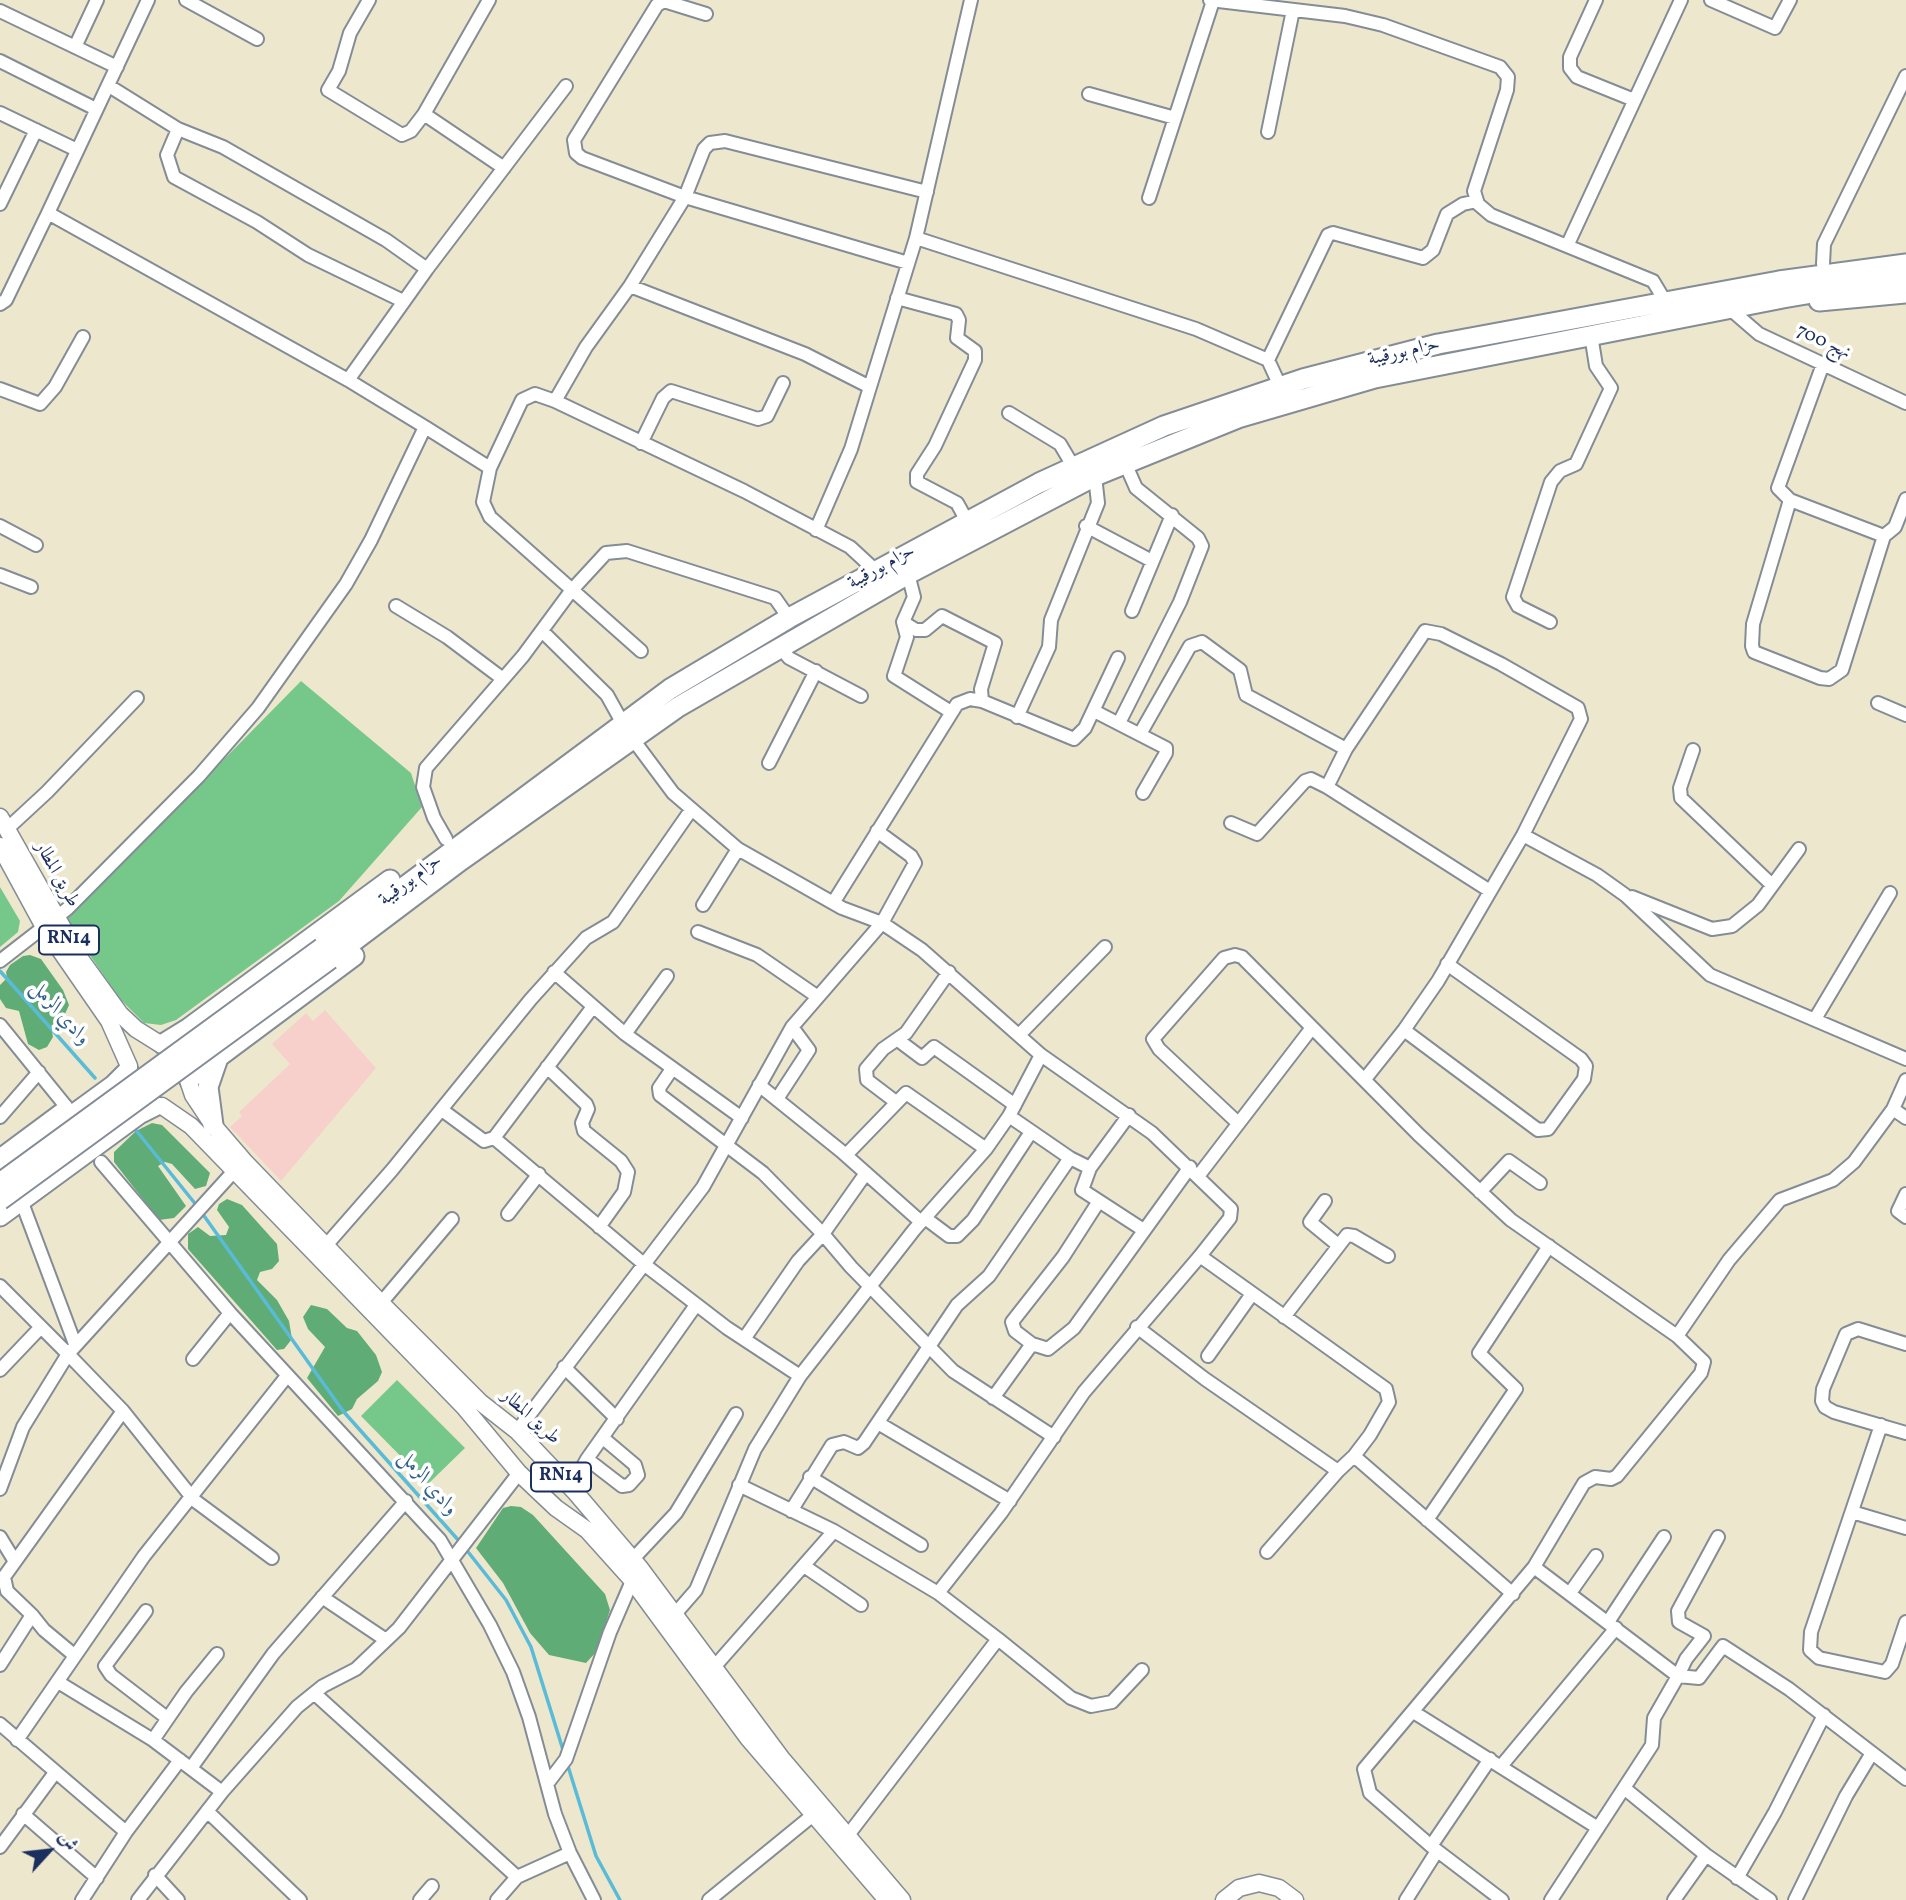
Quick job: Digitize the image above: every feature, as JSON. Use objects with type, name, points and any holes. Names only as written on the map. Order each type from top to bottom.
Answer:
[{"type":"highway","points":[[1781,289],[1823,264],[1906,252]]},
{"type":"highway","name":"حزام بورقيبة","points":[[0,1200],[326,953],[627,730],[908,574],[1095,476],[1238,418],[1310,396],[1440,364],[1730,309],[1781,289],[1906,264]]},
{"type":"highway","name":"حزام بورقيبة","points":[[627,730],[670,689],[789,618],[1073,466],[1164,426],[1280,386],[1425,347],[1665,301],[1906,277]]},
{"type":"highway","points":[[1781,289],[1829,301],[1906,293]]},
{"type":"highway","points":[[161,1044],[189,1028],[446,839],[519,809]]},
{"type":"highway","points":[[189,1081],[459,877],[519,809]]},
{"type":"highway","name":"حزام بورقيبة","points":[[0,1183],[326,953]]},
{"type":"highway","points":[[213,1125],[208,1087],[211,1069],[219,1056]]},
{"type":"highway","points":[[0,1168],[69,1111],[128,1069]]},
{"type":"highway","points":[[0,1216],[139,1114],[159,1106]]},
{"type":"main road","name":"طريق المطار","points":[[3,823],[49,923],[120,1014],[136,1029],[161,1044]]},
{"type":"main road","name":"طريق المطار","points":[[0,846],[108,1021],[128,1069]]},
{"type":"main road","points":[[161,1044],[181,1053],[187,1062],[189,1081],[178,1100],[159,1106],[140,1100],[133,1093],[128,1069],[142,1048],[161,1044]]},
{"type":"main road","name":"طريق المطار","points":[[189,1081],[193,1095],[213,1125],[269,1196],[464,1407],[519,1473],[556,1508],[635,1569]]},
{"type":"main road","name":"طريق المطار","points":[[159,1106],[191,1126],[235,1170],[269,1196]]},
{"type":"main road","name":"طريق المطار","points":[[321,1251],[381,1303],[574,1491],[635,1569],[813,1815],[902,1900]]},
{"type":"main road","points":[[490,1438],[511,1427]]},
{"type":"main road","points":[[556,1508],[574,1491]]},
{"type":"main road","name":"طريق المطار","points":[[710,1673],[782,1759],[887,1900]]},
{"type":"main road","points":[[1224,1900],[1239,1888],[1259,1883],[1279,1888],[1295,1900]]},
{"type":"street","points":[[0,304],[6,300],[148,0]]},
{"type":"street","points":[[186,0],[257,39]]},
{"type":"street","points":[[369,0],[350,33],[339,71],[328,90],[402,135],[411,131],[424,114],[489,0]]},
{"type":"street","points":[[816,530],[851,449],[916,239],[971,0]]},
{"type":"street","points":[[1149,198],[1211,0],[1345,16],[1384,25],[1504,69],[1508,77],[1507,90],[1474,191],[1477,201],[1491,215],[1654,281],[1665,301]]},
{"type":"street","points":[[1596,0],[1570,57],[1570,68],[1577,77],[1634,100]]},
{"type":"street","points":[[1568,244],[1681,0]]},
{"type":"street","points":[[1711,0],[1774,28],[1790,0]]},
{"type":"street","points":[[706,14],[664,1],[657,5],[574,141],[576,153],[582,158],[685,197],[908,263]]},
{"type":"street","points":[[75,47],[92,2]]},
{"type":"street","points":[[1268,132],[1293,10]]},
{"type":"street","points":[[0,11],[117,67]]},
{"type":"street","points":[[0,61],[96,109]]},
{"type":"street","points":[[1823,264],[1824,244],[1906,76]]},
{"type":"street","points":[[108,86],[178,130],[234,153],[386,240],[426,269]]},
{"type":"street","points":[[348,380],[426,269],[566,86]]},
{"type":"street","points":[[1089,94],[1175,118]]},
{"type":"street","points":[[0,113],[77,150]]},
{"type":"street","points":[[424,114],[504,168]]},
{"type":"street","points":[[0,204],[36,130]]},
{"type":"street","points":[[178,130],[167,155],[174,177],[257,222],[308,255],[403,301]]},
{"type":"street","points":[[555,401],[586,347],[630,286],[685,197],[710,143],[725,141],[927,192]]},
{"type":"street","points":[[1268,360],[1328,235],[1333,233],[1423,258],[1433,250],[1447,214],[1463,204],[1477,201]]},
{"type":"street","points":[[48,213],[348,380],[490,468]]},
{"type":"street","points":[[916,239],[1196,329],[1268,360],[1280,386]]},
{"type":"street","points":[[630,286],[806,354],[870,387]]},
{"type":"street","points":[[897,298],[956,314],[959,320],[956,335],[975,351],[975,360],[935,446],[917,474],[917,482],[957,503],[967,522]]},
{"type":"street","name":"نهج 700","points":[[1730,309],[1759,334],[1906,403]]},
{"type":"street","points":[[1550,621],[1518,606],[1513,597],[1551,482],[1560,471],[1576,464],[1611,388],[1596,366],[1591,335]]},
{"type":"street","points":[[0,389],[40,404],[51,393],[83,337]]},
{"type":"street","points":[[1822,364],[1778,488],[1790,500],[1884,536]]},
{"type":"street","points":[[641,443],[663,398],[670,391],[758,419],[767,416],[783,383]]},
{"type":"street","points":[[641,651],[571,591],[486,511],[483,496],[490,468],[522,400],[535,394],[744,491],[850,547],[876,570]]},
{"type":"street","points":[[1009,413],[1060,444],[1073,466]]},
{"type":"street","points":[[0,961],[49,923],[199,776],[258,708],[346,584],[371,540],[425,427]]},
{"type":"street","points":[[1119,723],[1200,556],[1202,546],[1198,538],[1172,515],[1136,488],[1125,463]]},
{"type":"street","points":[[1017,717],[1049,647],[1051,621],[1086,526],[1098,503],[1095,476]]},
{"type":"street","points":[[1790,500],[1751,640],[1754,652],[1829,679],[1842,670],[1884,536],[1895,527],[1906,499]]},
{"type":"street","points":[[1132,611],[1172,515]]},
{"type":"street","points":[[0,526],[36,545]]},
{"type":"street","points":[[1086,526],[1152,561]]},
{"type":"street","points":[[446,839],[434,818],[422,775],[430,761],[503,680],[598,559],[616,549],[775,598],[789,618]]},
{"type":"street","points":[[908,574],[914,597],[903,622],[907,636],[894,676],[951,712]]},
{"type":"street","points":[[0,575],[31,586]]},
{"type":"street","points":[[396,606],[454,641],[503,680]]},
{"type":"street","points":[[903,622],[916,630],[925,630],[942,616],[995,643],[981,688],[982,701]]},
{"type":"street","points":[[1327,787],[1346,749],[1419,635],[1425,631],[1441,634],[1501,664],[1582,713],[1580,724],[1523,835],[1447,964],[1404,1030],[1365,1079]]},
{"type":"street","points":[[542,632],[601,688],[663,781],[691,810],[738,849],[833,903],[882,923],[949,972],[1041,1055],[1129,1115],[1229,1205],[1231,1213],[1200,1256],[1084,1392],[1010,1501],[938,1593]]},
{"type":"street","points":[[1140,734],[1190,646],[1202,642],[1240,670],[1246,695],[1346,749]]},
{"type":"street","points":[[779,646],[789,658],[861,696]]},
{"type":"street","points":[[833,903],[951,712],[964,700],[982,701],[1070,739],[1080,735],[1118,658]]},
{"type":"street","points":[[769,763],[816,671]]},
{"type":"street","points":[[3,823],[47,792],[137,698]]},
{"type":"street","points":[[1878,704],[1906,715]]},
{"type":"street","points":[[1094,711],[1163,745],[1167,750],[1143,793]]},
{"type":"street","points":[[1693,750],[1680,788],[1681,798],[1772,885]]},
{"type":"street","points":[[1231,822],[1257,834],[1305,781],[1311,779],[1490,891]]},
{"type":"street","points":[[321,1251],[442,1110],[554,972],[586,938],[613,922],[691,810]]},
{"type":"street","points":[[511,1427],[564,1367],[703,1187],[792,1027],[882,923],[915,863],[911,856],[877,831]]},
{"type":"street","points":[[1523,835],[1597,875],[1625,895],[1710,975],[1906,1059]]},
{"type":"street","points":[[704,905],[738,849]]},
{"type":"street","points":[[1625,895],[1712,929],[1721,929],[1745,916],[1799,849]]},
{"type":"street","points":[[1815,1018],[1890,893]]},
{"type":"street","points":[[698,932],[757,955],[818,997]]},
{"type":"street","points":[[1019,1035],[1105,947]]},
{"type":"street","points":[[1238,1123],[1159,1049],[1153,1039],[1224,958],[1235,955],[1242,957],[1311,1029],[1511,1220],[1677,1336],[1701,1357],[1704,1368],[1617,1476],[1611,1479],[1595,1477],[1584,1483],[1534,1567],[1415,1713],[1364,1769],[1370,1793],[1434,1848],[1502,1900]]},
{"type":"street","points":[[1404,1030],[1538,1130],[1548,1129],[1584,1079],[1586,1066],[1581,1059],[1447,964]]},
{"type":"street","points":[[554,972],[592,1008],[625,1034],[742,1118]]},
{"type":"street","points":[[896,1102],[865,1074],[883,1049],[898,1040],[949,972]]},
{"type":"street","points":[[625,1034],[667,976]]},
{"type":"street","points":[[442,1110],[484,1142],[494,1138],[592,1008]]},
{"type":"street","points":[[0,1025],[69,1111],[0,1155]]},
{"type":"street","points":[[777,1099],[809,1050],[792,1027]]},
{"type":"street","points":[[1099,1201],[1063,1257],[1012,1322],[1015,1331],[1032,1344],[1048,1349],[1068,1336],[1142,1229],[1238,1123],[1311,1029]]},
{"type":"street","points":[[898,1040],[922,1058],[934,1047],[1012,1110],[1031,1132],[1090,1168]]},
{"type":"street","points":[[670,1620],[699,1584],[759,1442],[800,1376],[870,1284],[986,1149],[1012,1110],[1041,1055]]},
{"type":"street","points":[[547,1067],[586,1104],[588,1109],[582,1123],[584,1131],[621,1161],[628,1172],[624,1192],[599,1227]]},
{"type":"street","points":[[672,1069],[659,1088],[660,1095],[726,1148],[763,1173],[929,1349],[964,1380],[1054,1437]]},
{"type":"street","points":[[0,1117],[39,1072]]},
{"type":"street","points":[[1677,1336],[1729,1260],[1771,1208],[1788,1195],[1833,1180],[1854,1162],[1893,1109],[1906,1080]]},
{"type":"street","points":[[759,1085],[923,1220],[949,1236],[957,1236],[973,1220],[1031,1132]]},
{"type":"street","points":[[846,1156],[896,1102],[909,1093],[986,1149]]},
{"type":"street","points":[[1893,1109],[1906,1118]]},
{"type":"street","points":[[1129,1115],[1090,1168],[1082,1190],[1142,1229]]},
{"type":"street","points":[[494,1138],[696,1305],[800,1376]]},
{"type":"street","points":[[791,1511],[832,1445],[844,1442],[858,1448],[878,1423],[962,1299],[989,1276],[1070,1158]]},
{"type":"street","points":[[1480,1192],[1510,1161],[1539,1183]]},
{"type":"street","points":[[101,1162],[230,1313],[430,1526],[452,1558],[491,1625],[513,1672],[570,1853],[594,1900]]},
{"type":"street","points":[[0,1489],[23,1427],[71,1349],[235,1170]]},
{"type":"street","points":[[744,1339],[798,1261],[823,1234],[866,1173]]},
{"type":"street","points":[[508,1214],[539,1174]]},
{"type":"street","points":[[1906,1194],[1898,1211],[1906,1217]]},
{"type":"street","points":[[22,1200],[71,1349]]},
{"type":"street","points":[[1325,1201],[1310,1222],[1338,1245]]},
{"type":"street","points":[[381,1303],[452,1219]]},
{"type":"street","points":[[1284,1317],[1338,1245],[1350,1235],[1388,1256]]},
{"type":"street","points":[[1427,1520],[1516,1389],[1515,1384],[1479,1353],[1549,1246]]},
{"type":"street","points":[[1200,1256],[1389,1393],[1383,1413],[1354,1456],[1267,1552]]},
{"type":"street","points":[[0,1286],[41,1328],[71,1349],[189,1494],[207,1512],[272,1558]]},
{"type":"street","points":[[1208,1356],[1252,1294]]},
{"type":"street","points":[[574,1491],[587,1459],[696,1305]]},
{"type":"street","points":[[193,1359],[230,1313]]},
{"type":"street","points":[[1137,1327],[1205,1379],[1338,1471]]},
{"type":"street","points":[[0,1370],[41,1328]]},
{"type":"street","points":[[1906,1344],[1852,1330],[1846,1334],[1823,1389],[1825,1407],[1906,1433]]},
{"type":"street","points":[[993,1398],[1032,1344]]},
{"type":"street","points":[[564,1367],[617,1419]]},
{"type":"street","points":[[17,1740],[189,1494],[287,1376]]},
{"type":"street","points":[[74,1655],[4,1585],[4,1577],[123,1412]]},
{"type":"street","points":[[547,1784],[566,1759],[635,1569],[676,1513],[736,1413]]},
{"type":"street","points":[[878,1423],[1010,1501]]},
{"type":"street","points":[[1881,1425],[1811,1632],[1810,1650],[1819,1658],[1885,1672],[1892,1664],[1903,1639],[1906,1622]]},
{"type":"street","points":[[587,1459],[622,1486],[629,1485],[638,1475],[635,1465],[603,1438]]},
{"type":"street","points":[[1354,1456],[1513,1594]]},
{"type":"street","points":[[138,1900],[222,1792],[314,1693],[349,1674],[386,1640],[519,1473]]},
{"type":"street","points":[[810,1477],[921,1545]]},
{"type":"street","points":[[739,1485],[834,1531],[938,1593],[1071,1698],[1091,1706],[1112,1702],[1142,1670]]},
{"type":"street","points":[[82,1900],[126,1832],[186,1764],[273,1654],[406,1501]]},
{"type":"street","points":[[1852,1512],[1906,1528]]},
{"type":"street","points":[[710,1673],[834,1531]]},
{"type":"street","points":[[1406,1900],[1434,1848],[1496,1762],[1612,1625],[1664,1537]]},
{"type":"street","points":[[1718,1537],[1677,1617],[1685,1626],[1723,1646],[1824,1715],[1906,1779]]},
{"type":"street","points":[[0,1538],[14,1560]]},
{"type":"street","points":[[1570,1593],[1596,1556]]},
{"type":"street","points":[[804,1566],[861,1605]]},
{"type":"street","points":[[1534,1567],[1678,1676],[1699,1678],[1723,1646]]},
{"type":"street","points":[[322,1597],[386,1640]]},
{"type":"street","points":[[146,1611],[105,1666],[111,1675],[167,1718]]},
{"type":"street","points":[[0,1665],[32,1615]]},
{"type":"street","points":[[1551,1900],[1652,1745],[1654,1718],[1686,1659],[1704,1636]]},
{"type":"street","points":[[844,1842],[998,1639]]},
{"type":"street","points":[[153,1740],[218,1654]]},
{"type":"street","points":[[58,1682],[153,1740],[222,1792]]},
{"type":"street","points":[[314,1693],[517,1877]]},
{"type":"street","points":[[1415,1713],[1598,1828]]},
{"type":"street","points":[[1737,1878],[1775,1812],[1824,1715]]},
{"type":"street","points":[[0,1724],[54,1774],[126,1832]]},
{"type":"street","points":[[1795,1900],[1846,1796],[1872,1753]]},
{"type":"street","points":[[0,1847],[54,1774]]},
{"type":"street","points":[[1624,1788],[1706,1855],[1770,1900]]},
{"type":"street","points":[[207,1811],[300,1900]]},
{"type":"street","points":[[23,1814],[97,1878]]},
{"type":"street","points":[[709,1900],[813,1815]]},
{"type":"street","points":[[497,1900],[517,1877],[570,1853]]},
{"type":"street","points":[[1674,1900],[1706,1855]]},
{"type":"street","points":[[155,1875],[177,1900]]},
{"type":"street","points":[[420,1900],[432,1886]]},
{"type":"shaded area","points":[[325,1010],[376,1068],[281,1181],[230,1127],[242,1116],[239,1112],[290,1064],[272,1044],[306,1013],[313,1021]]},
{"type":"green space","points":[[301,681],[411,773],[422,807],[339,901],[176,1020],[161,1025],[144,1023],[119,998],[66,920]]},
{"type":"green space","points":[[0,887],[20,921],[18,932],[0,947]]},
{"type":"green space","points":[[30,955],[41,959],[63,990],[69,1005],[65,1014],[51,1026],[53,1037],[47,1047],[39,1050],[28,1044],[19,1011],[6,1008],[0,999],[0,985],[7,978],[6,972],[10,965],[23,956]]},
{"type":"green space","points":[[152,1123],[162,1125],[210,1173],[206,1186],[195,1189],[172,1164],[165,1162],[158,1166],[186,1206],[174,1218],[159,1220],[114,1162],[114,1152],[136,1131]]},
{"type":"green space","points":[[227,1199],[242,1205],[277,1244],[279,1261],[272,1269],[260,1272],[257,1280],[277,1300],[289,1321],[292,1339],[284,1349],[277,1350],[188,1249],[188,1234],[198,1227],[210,1236],[226,1235],[229,1227],[217,1210],[219,1204]]},
{"type":"green space","points":[[311,1305],[327,1309],[347,1328],[357,1331],[376,1355],[382,1372],[378,1381],[357,1399],[352,1409],[338,1416],[307,1378],[325,1347],[308,1329],[303,1317]]},
{"type":"green space","points":[[397,1380],[465,1448],[428,1484],[361,1416]]},
{"type":"green space","points":[[521,1507],[533,1515],[605,1594],[610,1610],[597,1651],[586,1663],[549,1655],[530,1633],[503,1583],[476,1548],[503,1508]]},
{"type":"waterway","name":"وادي الرمل","points":[[0,971],[95,1078]]},
{"type":"waterway","name":"وادي الرمل","points":[[135,1129],[197,1206]]},
{"type":"waterway","name":"وادي الرمل","points":[[202,1213],[343,1411],[460,1542]]},
{"type":"waterway","name":"وادي الرمل","points":[[465,1548],[506,1600],[531,1647],[564,1753]]},
{"type":"waterway","name":"وادي الرمل","points":[[567,1763],[596,1856],[620,1900]]}]
